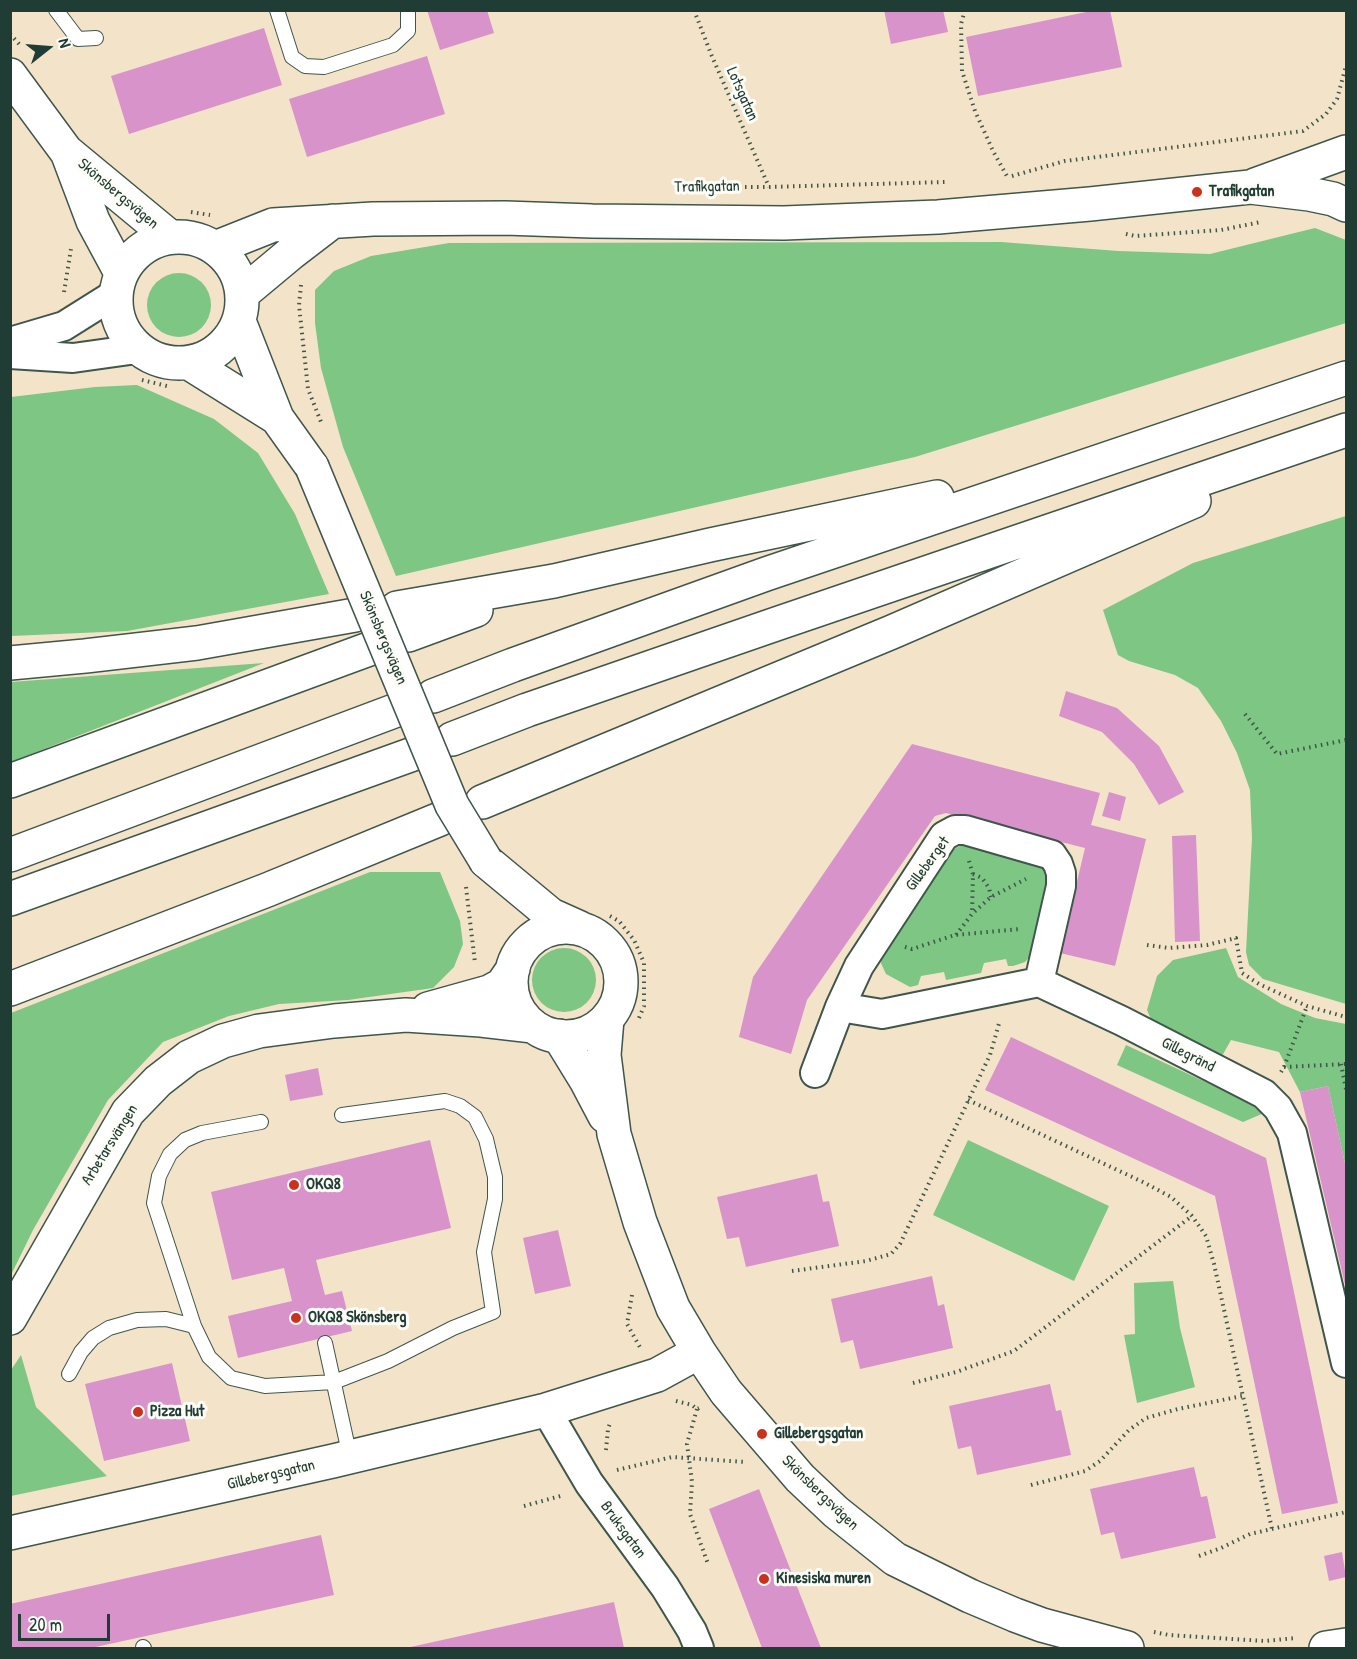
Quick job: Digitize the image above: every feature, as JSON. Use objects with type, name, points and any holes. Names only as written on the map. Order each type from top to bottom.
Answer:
[{"type":"main road","name":"Skönsbergsvägen","points":[[10,75],[66,151],[118,284]]},
{"type":"main road","name":"Skönsbergsvägen","points":[[66,151],[177,224]]},
{"type":"main road","name":"Trafikgatan","points":[[215,248],[273,225],[333,221],[432,217],[784,223],[938,217],[1090,204],[1250,186],[1347,152]]},
{"type":"main road","name":"Trafikgatan","points":[[1250,186],[1333,199],[1347,205]]},
{"type":"main road","points":[[241,308],[238,276],[229,260],[201,240],[186,237],[177,224],[133,256],[118,284],[116,314],[139,364],[153,358],[170,364],[180,375],[220,349],[231,336],[241,308],[290,254],[333,221]]},
{"type":"main road","name":"Skönsbergsvägen","points":[[241,308],[277,417],[312,467],[452,805],[475,870],[511,907],[518,958]]},
{"type":"main road","name":"Skönsbergsvägen","points":[[180,375],[277,417]]},
{"type":"main road","points":[[433,696],[766,574],[1347,378]]},
{"type":"main road","points":[[452,740],[527,710],[768,626],[1347,430]]},
{"type":"main road","points":[[482,802],[892,632],[1347,434]]},
{"type":"main road","points":[[402,622],[554,581],[710,545],[1076,468]]},
{"type":"main road","points":[[10,663],[197,643],[355,615]]},
{"type":"main road","points":[[10,782],[369,649]]},
{"type":"main road","points":[[10,855],[394,711]]},
{"type":"main road","points":[[10,899],[413,754]]},
{"type":"main road","points":[[10,989],[267,890],[440,819]]},
{"type":"main road","name":"Skönsbergsvägen","points":[[475,870],[551,915],[596,922]]},
{"type":"main road","points":[[596,922],[593,934],[607,946],[617,961],[620,973],[619,997],[614,1008],[621,1023],[577,1036],[546,1031],[522,1014],[514,1000],[511,985],[518,958],[536,936],[550,929],[596,922]]},
{"type":"main road","name":"Arbetarsvängen","points":[[406,1015],[502,985],[518,958]]},
{"type":"main road","name":"Arbetarsvängen","points":[[10,1318],[18,1308],[128,1112],[143,1095],[189,1057],[223,1041],[259,1031],[406,1015],[481,1020],[546,1031]]},
{"type":"main road","name":"Skönsbergsvägen","points":[[621,1023],[604,1055],[614,1134],[640,1222],[674,1308],[699,1353],[726,1392],[800,1478],[836,1512],[895,1559],[970,1596],[1053,1628],[1138,1640]]},
{"type":"main road","name":"Skönsbergsvägen","points":[[546,1031],[586,1080],[614,1134]]},
{"type":"main road","name":"Gillebergsgatan","points":[[10,1533],[350,1457],[546,1410],[665,1388],[699,1353]]},
{"type":"main road","points":[[1313,1643],[1347,1645]]},
{"type":"street","points":[[10,342],[64,326],[118,284]]},
{"type":"street","points":[[10,354],[139,364]]},
{"type":"street","name":"Gilleberget","points":[[815,1073],[840,1007],[859,966],[944,836],[955,830],[965,830],[1052,855],[1058,864]]},
{"type":"street","points":[[840,1007],[882,1014],[1039,981],[1060,886],[1061,873],[1058,864]]},
{"type":"street","name":"Gillegränd","points":[[1039,981],[1264,1094],[1278,1108],[1292,1133],[1347,1363]]},
{"type":"street","name":"Bruksgatan","points":[[546,1410],[589,1483],[664,1587],[692,1631],[699,1648]]},
{"type":"lane","points":[[56,10],[78,39],[96,38]]},
{"type":"lane","points":[[277,10],[292,57],[304,66],[324,67],[393,45],[408,31],[408,10]]},
{"type":"lane","points":[[261,1122],[202,1133],[185,1140],[170,1154],[159,1176],[154,1203],[194,1326],[209,1357],[231,1378],[265,1386],[334,1382],[388,1361],[453,1328],[493,1312],[484,1252],[495,1199],[495,1177],[486,1139],[475,1117],[460,1106],[444,1101],[342,1116]]},
{"type":"lane","points":[[69,1374],[81,1352],[93,1338],[109,1328],[137,1320],[166,1319],[194,1326]]},
{"type":"lane","points":[[325,1343],[350,1457]]},
{"type":"path","name":"Lotsgatan","points":[[694,10],[769,187]]},
{"type":"path","points":[[964,10],[961,24],[962,71],[975,111],[1008,178]]},
{"type":"path","points":[[997,178],[1008,178],[1065,161],[1303,131],[1326,114],[1336,99],[1347,66]]},
{"type":"path","name":"Trafikgatan","points":[[675,187],[769,187],[951,181]]},
{"type":"path","points":[[177,224],[214,215]]},
{"type":"path","points":[[290,254],[303,271],[299,305],[308,389],[324,428]]},
{"type":"path","points":[[139,364],[180,375]]},
{"type":"path","points":[[1245,714],[1277,754],[1347,740]]},
{"type":"path","points":[[955,830],[966,849],[973,874],[972,914]]},
{"type":"path","points":[[955,935],[972,914],[991,897],[1058,864]]},
{"type":"path","points":[[475,870],[469,899],[478,994]]},
{"type":"path","points":[[973,874],[982,878],[989,888],[991,897]]},
{"type":"path","points":[[596,922],[619,921],[634,940],[644,963],[644,1006],[621,1023]]},
{"type":"path","points":[[881,933],[912,949],[955,935],[1017,929],[1050,931]]},
{"type":"path","points":[[1147,945],[1169,948],[1207,945],[1236,938],[1242,973],[1259,984],[1307,1006],[1347,1017]]},
{"type":"path","points":[[1307,1006],[1284,1067],[1347,1064]]},
{"type":"path","points":[[792,1272],[866,1262],[891,1254],[900,1244],[990,1055],[998,1030]]},
{"type":"path","points":[[1341,1064],[1347,1089]]},
{"type":"path","points":[[968,1100],[1145,1183],[1171,1197],[1192,1216],[1206,1236],[1214,1264],[1272,1528]]},
{"type":"path","points":[[913,1383],[956,1372],[1014,1351],[1192,1216]]},
{"type":"path","points":[[633,1292],[627,1324],[665,1388],[697,1409]]},
{"type":"path","points":[[708,1564],[691,1521],[692,1482],[687,1444],[697,1409],[726,1392]]},
{"type":"path","points":[[1031,1485],[1085,1471],[1100,1461],[1129,1430],[1146,1418],[1242,1396]]},
{"type":"path","points":[[607,1456],[605,1448],[608,1429],[613,1417]]},
{"type":"path","points":[[610,1472],[672,1457],[747,1462]]},
{"type":"path","points":[[1199,1556],[1250,1534],[1347,1512]]},
{"type":"path","points":[[1138,1640],[1169,1635],[1313,1643]]},
{"type":"green space","points":[[1315,228],[1346,240],[1346,323],[915,457],[396,576],[343,447],[321,368],[315,323],[315,290],[334,271],[371,256],[449,243],[1001,242],[1118,251],[1210,254]]},
{"type":"green space","points":[[173,273],[185,273],[202,282],[209,293],[211,305],[209,317],[202,328],[185,337],[173,337],[161,332],[152,323],[147,311],[147,299],[152,287],[161,278]]},
{"type":"green space","points":[[137,385],[214,419],[258,453],[295,514],[329,594],[127,631],[11,636],[11,397],[95,387]]},
{"type":"green space","points":[[1346,516],[1346,1004],[1263,979],[1249,965],[1246,952],[1252,838],[1250,790],[1237,753],[1221,721],[1198,688],[1175,675],[1129,661],[1118,655],[1103,610],[1193,563]]},
{"type":"green space","points":[[264,663],[11,762],[11,682]]},
{"type":"green space","points":[[964,844],[1042,865],[1047,887],[1033,953],[1025,962],[1013,966],[1008,966],[1006,959],[984,963],[981,973],[946,980],[944,972],[921,976],[918,985],[910,987],[886,974],[880,961],[882,954],[954,849]]},
{"type":"green space","points":[[370,872],[440,872],[460,921],[463,944],[454,967],[433,988],[348,1000],[279,1004],[229,1016],[163,1042],[108,1100],[33,1230],[11,1275],[11,1013]]},
{"type":"green space","points":[[564,948],[576,950],[587,957],[594,968],[596,980],[594,992],[587,1003],[576,1010],[564,1012],[552,1010],[541,1003],[534,992],[532,980],[534,968],[541,957],[552,950]]},
{"type":"green space","points":[[1226,948],[1238,977],[1281,1004],[1315,1018],[1346,1024],[1346,1168],[1328,1086],[1300,1092],[1279,1052],[1231,1040],[1222,1056],[1153,1024],[1147,1010],[1157,976],[1173,960]]},
{"type":"green space","points":[[1126,1045],[1255,1105],[1264,1113],[1243,1122],[1117,1065]]},
{"type":"green space","points":[[968,1140],[1109,1206],[1074,1281],[933,1215]]},
{"type":"green space","points":[[1173,1281],[1180,1328],[1195,1387],[1137,1403],[1124,1335],[1135,1334],[1134,1283]]},
{"type":"green space","points":[[21,1355],[36,1407],[107,1476],[11,1496],[11,1370]]},
{"type":"building","points":[[427,10],[487,10],[494,33],[440,50]]},
{"type":"building","points":[[884,10],[943,10],[948,32],[891,44]]},
{"type":"building","points":[[1096,10],[1110,10],[1122,67],[978,96],[966,37]]},
{"type":"building","points":[[264,28],[282,85],[129,134],[111,76]]},
{"type":"building","points":[[427,56],[445,114],[307,157],[289,99]]},
{"type":"building","points":[[1066,691],[1117,708],[1159,746],[1184,792],[1159,805],[1134,764],[1102,732],[1059,716]]},
{"type":"building","points":[[912,744],[1100,793],[1091,825],[1146,839],[1115,966],[1060,953],[1085,848],[946,813],[935,816],[807,1000],[791,1054],[739,1037],[753,977]]},
{"type":"building","points":[[1109,792],[1126,797],[1120,821],[1102,816]]},
{"type":"building","points":[[1196,835],[1200,941],[1175,942],[1172,836]]},
{"type":"building","points":[[1011,1037],[1266,1158],[1338,1503],[1282,1514],[1215,1196],[985,1090]]},
{"type":"building","points":[[318,1068],[323,1095],[290,1101],[285,1075]]},
{"type":"building","points":[[1328,1086],[1346,1168],[1346,1289],[1300,1092]]},
{"type":"building","points":[[430,1140],[451,1228],[316,1260],[325,1295],[342,1291],[352,1331],[238,1358],[228,1316],[292,1301],[284,1268],[232,1280],[211,1192]]},
{"type":"building","points":[[817,1174],[823,1202],[829,1201],[839,1246],[746,1267],[739,1237],[727,1239],[717,1197]]},
{"type":"building","points":[[558,1230],[571,1286],[535,1294],[523,1238]]},
{"type":"building","points":[[932,1276],[938,1306],[944,1304],[953,1348],[860,1369],[853,1340],[841,1343],[831,1299]]},
{"type":"building","name":"Pizza Hut","points":[[172,1363],[190,1441],[104,1461],[85,1384]]},
{"type":"building","points":[[1050,1384],[1056,1411],[1061,1410],[1071,1455],[977,1475],[971,1446],[958,1449],[949,1406]]},
{"type":"building","points":[[1194,1467],[1201,1497],[1207,1496],[1216,1538],[1121,1559],[1114,1532],[1101,1535],[1090,1489]]},
{"type":"building","name":"Kinesiska muren","points":[[759,1489],[821,1648],[762,1648],[709,1509]]},
{"type":"building","points":[[321,1535],[334,1595],[91,1648],[10,1648],[10,1604]]},
{"type":"building","points":[[1342,1552],[1346,1577],[1329,1581],[1324,1556]]},
{"type":"building","points":[[614,1602],[624,1648],[406,1648]]},
{"type":"place","name":"Trafikgatan","points":[[1197,192]]},
{"type":"place","name":"OKQ8","points":[[294,1185]]},
{"type":"place","name":"OKQ8 Skönsberg","points":[[296,1318]]},
{"type":"place","name":"Pizza Hut","points":[[138,1412]]},
{"type":"place","name":"Gillebergsgatan","points":[[762,1434]]},
{"type":"place","name":"Kinesiska muren","points":[[764,1579]]}]
